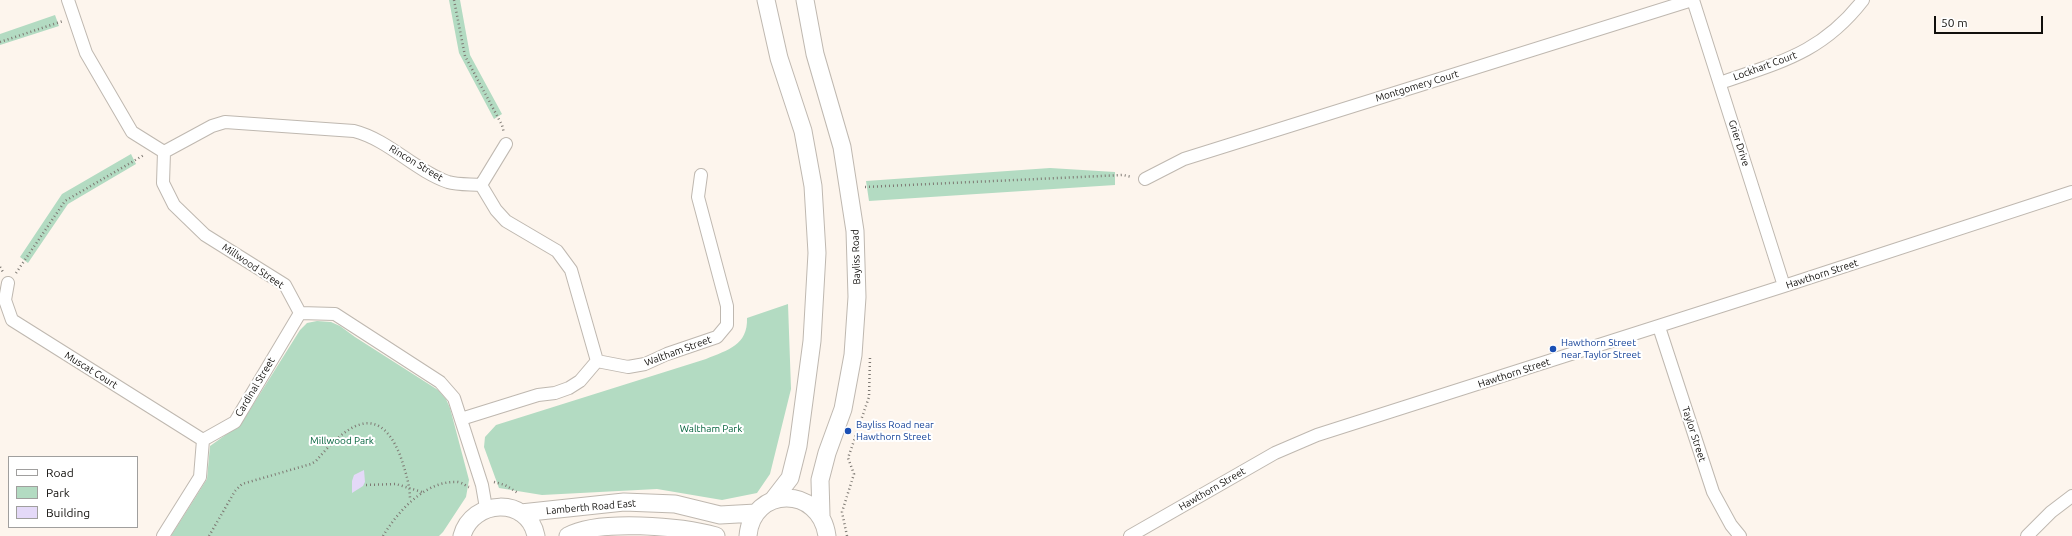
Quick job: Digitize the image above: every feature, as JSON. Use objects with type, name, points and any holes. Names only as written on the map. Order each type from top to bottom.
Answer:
[{"type":"street","points":[[68,0],[86,53],[132,132],[160,150]]},
{"type":"street","points":[[748,536],[750,524],[756,513],[773,500],[790,478],[798,446],[812,341],[817,253],[813,186],[803,131],[779,58],[766,0]]},
{"type":"street","name":"Bayliss Road","points":[[805,0],[815,54],[842,147],[855,231],[857,275],[853,354],[843,409],[827,453],[820,480],[821,515],[826,526],[827,536]]},
{"type":"street","name":"Grier Drive","points":[[1692,0],[1720,83],[1784,286]]},
{"type":"street","name":"Montgomery Court","points":[[1145,179],[1184,159],[1692,0]]},
{"type":"street","name":"Lockhart Court","points":[[1720,83],[1794,57],[1819,43],[1849,17],[1863,0]]},
{"type":"street","name":"Rincon Street","points":[[160,150],[212,126],[226,122],[354,130],[371,135],[437,177],[449,182],[481,185]]},
{"type":"street","points":[[461,419],[538,395],[555,393],[568,388],[580,380],[598,361],[571,270],[557,251],[506,222],[496,210],[481,185],[506,144]]},
{"type":"street","name":"Millwood Street","points":[[160,150],[163,183],[174,205],[205,235],[285,285],[300,313]]},
{"type":"street","name":"Waltham Street","points":[[598,361],[628,367],[645,364],[667,354],[717,337],[727,324],[727,306],[698,197],[701,175]]},
{"type":"street","name":"Hawthorn Street","points":[[1130,536],[1275,453],[1317,435],[1659,327],[2072,192]]},
{"type":"street","name":"Muscat Court","points":[[8,283],[5,300],[12,320],[203,440]]},
{"type":"street","points":[[300,313],[335,314],[440,382],[454,398],[482,485],[486,508],[469,521],[462,536]]},
{"type":"street","name":"Cardinal Street","points":[[203,440],[235,422],[300,313]]},
{"type":"street","name":"Taylor Street","points":[[1659,327],[1714,492],[1731,525],[1740,536]]},
{"type":"street","points":[[163,536],[200,477],[203,440]]},
{"type":"street","points":[[2027,536],[2051,512],[2072,496]]},
{"type":"street","points":[[773,500],[786,498],[800,499],[812,505],[821,515]]},
{"type":"street","name":"Lamberth Road East","points":[[486,508],[498,506],[510,508],[521,513],[624,502],[675,504],[720,515],[756,513]]},
{"type":"street","points":[[521,513],[530,521],[536,536]]},
{"type":"street","points":[[568,536],[576,531],[620,526],[672,527],[716,536]]},
{"type":"path","points":[[454,0],[465,56],[502,125],[506,144]]},
{"type":"path","points":[[0,42],[73,18]]},
{"type":"path","points":[[0,267],[8,283],[65,201],[160,150]]},
{"type":"path","points":[[865,188],[1123,175],[1145,179]]},
{"type":"path","points":[[210,536],[235,491],[242,484],[311,464],[316,461],[340,435],[358,425],[370,423],[381,426],[395,444],[407,474],[410,501]]},
{"type":"path","points":[[366,485],[396,484],[409,487],[422,493]]},
{"type":"green space","points":[[449,0],[460,0],[470,55],[502,114],[494,119],[459,53]]},
{"type":"green space","points":[[55,15],[59,26],[0,45],[0,34]]},
{"type":"green space","points":[[131,154],[136,164],[68,204],[28,263],[20,257],[62,194]]},
{"type":"green space","points":[[1050,168],[1115,172],[1115,185],[869,201],[866,181]]},
{"type":"green space","name":"Waltham Park","points":[[788,304],[791,389],[770,474],[757,493],[722,500],[657,489],[542,495],[499,488],[484,447],[485,437],[496,425],[722,353],[735,345],[744,335],[747,318]]},
{"type":"green space","name":"Millwood Park","points":[[317,321],[331,322],[340,326],[438,390],[446,399],[450,408],[469,480],[466,497],[443,532],[439,536],[171,536],[207,479],[210,446],[241,424],[300,330],[307,323]]},
{"type":"building","points":[[364,470],[365,482],[363,486],[352,493],[352,481],[354,475]]},
{"type":"place","name":"Hawthorn Street near Taylor Street","points":[[1553,349]]},
{"type":"place","name":"Bayliss Road near Hawthorn Street","points":[[848,431]]}]
